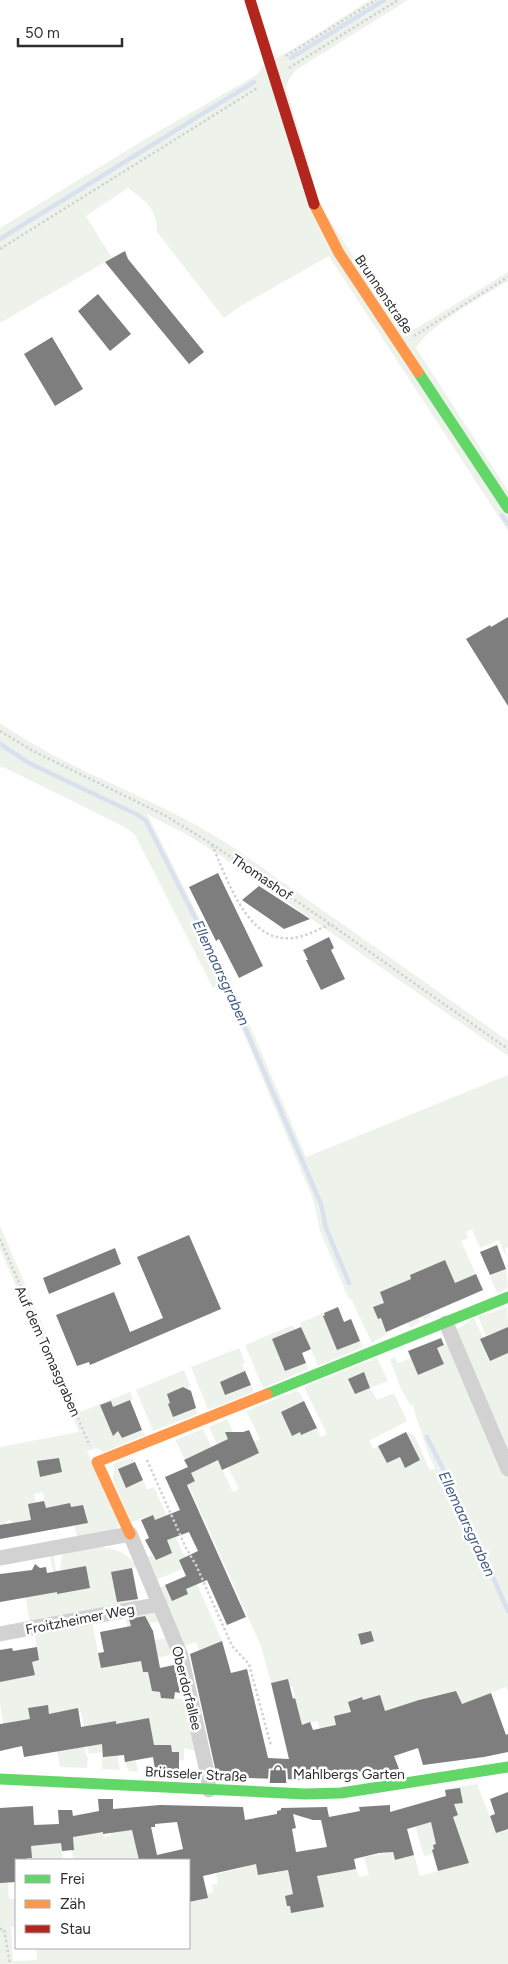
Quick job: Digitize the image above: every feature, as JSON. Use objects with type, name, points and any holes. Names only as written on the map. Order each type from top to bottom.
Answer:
[{"type":"street","name":"Brunnenstraße","points":[[250,0],[306,182],[319,217],[339,253],[508,508]]},
{"type":"street","points":[[97,1462],[508,1297]]},
{"type":"street","points":[[446,1323],[508,1469]]},
{"type":"street","name":"Oberdorfallee","points":[[97,1462],[130,1534],[181,1656],[210,1790]]},
{"type":"street","points":[[0,1558],[130,1534]]},
{"type":"street","name":"Froitzheimer Weg","points":[[0,1634],[160,1604]]},
{"type":"street","name":"Brüsseler Straße","points":[[0,1779],[305,1794],[341,1793],[508,1767]]},
{"type":"path","points":[[270,66],[376,0]]},
{"type":"path","points":[[0,249],[398,0]]},
{"type":"path","points":[[400,345],[508,277]]},
{"type":"path","name":"Thomashof","points":[[0,731],[33,751],[166,816],[212,844],[508,1048]]},
{"type":"path","points":[[212,844],[248,919],[267,934],[282,938],[296,938],[330,924]]},
{"type":"path","name":"Auf dem Tomasgraben","points":[[0,1239],[97,1462]]},
{"type":"path","points":[[140,1445],[232,1646],[249,1664],[271,1746]]},
{"type":"path","points":[[0,1929],[4,1929],[10,1964]]},
{"type":"shaded area","points":[[370,0],[408,0],[296,70],[286,87],[321,207],[399,326],[406,330],[415,329],[508,272],[508,281],[444,321],[422,339],[416,348],[508,491],[508,531],[329,256],[239,307],[224,318],[157,232],[153,211],[140,197],[128,188],[86,216],[112,258],[0,323],[0,228],[152,135],[258,74],[262,66],[293,49]]},
{"type":"shaded area","points":[[0,723],[26,740],[82,770],[168,810],[223,841],[508,1041],[508,1056],[221,856],[189,836],[147,814],[231,981],[306,1157],[508,1075],[508,1247],[505,1249],[508,1261],[499,1240],[480,1248],[472,1229],[466,1232],[468,1238],[461,1241],[483,1290],[467,1297],[423,1298],[431,1317],[424,1320],[423,1317],[419,1318],[420,1322],[410,1328],[393,1287],[392,1300],[402,1325],[387,1332],[387,1334],[372,1343],[352,1301],[348,1297],[320,1231],[313,1199],[223,984],[213,988],[135,835],[113,821],[3,767],[0,768]]},
{"type":"shaded area","points":[[0,1226],[80,1412],[130,1392],[133,1399],[103,1411],[113,1417],[122,1438],[142,1430],[145,1435],[104,1452],[97,1448],[87,1451],[119,1523],[115,1530],[77,1537],[74,1526],[64,1528],[61,1514],[47,1517],[43,1492],[34,1494],[44,1531],[15,1537],[11,1520],[6,1521],[9,1538],[0,1539],[0,1447],[79,1432],[0,1249]]},
{"type":"shaded area","points":[[506,1269],[508,1288],[497,1293],[490,1276]]},
{"type":"shaded area","points":[[507,1307],[508,1327],[486,1336],[478,1317]]},
{"type":"shaded area","points":[[324,1313],[331,1327],[351,1319],[363,1347],[318,1366],[300,1323]]},
{"type":"shaded area","points":[[474,1318],[483,1338],[480,1339],[489,1361],[508,1353],[508,1691],[506,1687],[458,1706],[456,1691],[432,1696],[383,1725],[360,1697],[353,1700],[364,1730],[322,1739],[318,1721],[296,1727],[288,1700],[295,1698],[288,1679],[271,1683],[261,1646],[188,1484],[195,1480],[175,1440],[203,1429],[233,1492],[239,1489],[228,1467],[256,1446],[254,1442],[260,1439],[246,1411],[296,1391],[300,1393],[321,1437],[327,1434],[304,1387],[377,1358],[388,1381],[370,1388],[377,1400],[394,1393],[407,1421],[369,1441],[373,1449],[406,1432],[414,1435],[430,1471],[435,1468],[413,1405],[411,1406],[401,1389],[390,1360],[395,1357],[398,1363],[411,1358],[418,1375],[444,1364],[437,1348],[450,1344],[447,1336]]},
{"type":"shaded area","points":[[293,1325],[300,1341],[297,1342],[308,1369],[263,1388],[245,1345]]},
{"type":"shaded area","points":[[239,1348],[245,1363],[242,1364],[254,1392],[208,1410],[191,1367]]},
{"type":"shaded area","points":[[184,1370],[198,1414],[153,1431],[136,1390]]},
{"type":"shaded area","points":[[227,1419],[235,1436],[217,1444],[209,1427]]},
{"type":"shaded area","points":[[133,1458],[147,1490],[154,1487],[167,1516],[155,1520],[152,1515],[131,1522],[113,1479],[114,1463]]},
{"type":"shaded area","points":[[172,1529],[189,1566],[156,1580],[146,1558],[152,1555],[145,1540]]},
{"type":"shaded area","points":[[99,1547],[121,1552],[137,1567],[132,1568],[135,1598],[140,1604],[30,1624],[25,1594],[56,1590],[50,1556],[54,1555],[56,1571],[60,1570],[62,1553]]},
{"type":"shaded area","points":[[192,1573],[222,1641],[199,1650],[196,1642],[184,1646],[159,1588]]},
{"type":"shaded area","points":[[152,1611],[157,1614],[160,1621],[146,1624],[144,1642],[168,1638],[175,1654],[141,1661],[143,1672],[148,1672],[152,1691],[162,1692],[162,1698],[185,1699],[197,1751],[184,1748],[184,1760],[179,1761],[179,1769],[155,1770],[145,1719],[128,1722],[138,1772],[129,1771],[122,1747],[116,1748],[120,1770],[102,1769],[102,1752],[89,1754],[81,1712],[74,1713],[88,1758],[87,1768],[60,1767],[48,1705],[30,1720],[5,1733],[0,1704],[0,1672],[35,1675],[32,1662],[39,1660],[34,1632],[92,1621],[101,1668],[126,1657],[127,1664],[134,1663],[125,1615]]},
{"type":"shaded area","points":[[477,1784],[496,1833],[502,1831],[500,1826],[508,1823],[508,1964],[0,1964],[0,1874],[8,1882],[9,1899],[15,1899],[15,1926],[11,1927],[13,1961],[37,1960],[36,1949],[190,1949],[190,1902],[208,1898],[207,1894],[213,1892],[212,1885],[218,1884],[216,1874],[246,1867],[245,1863],[256,1861],[259,1875],[263,1874],[265,1864],[267,1874],[288,1870],[295,1904],[298,1903],[300,1912],[313,1909],[312,1901],[322,1899],[317,1876],[356,1869],[360,1877],[369,1875],[364,1857],[392,1852],[395,1860],[414,1855],[420,1876],[469,1863],[448,1805],[445,1789]]},
{"type":"shaded area","points":[[435,1820],[444,1851],[424,1856],[415,1826]]},
{"type":"shaded area","points":[[137,1821],[145,1859],[73,1859],[73,1835],[103,1832],[104,1837],[111,1836],[109,1823]]},
{"type":"shaded area","points":[[61,1843],[63,1859],[27,1859],[26,1846]]},
{"type":"building","points":[[125,251],[128,259],[204,352],[189,364],[105,262]]},
{"type":"building","points":[[98,294],[131,334],[110,351],[78,311]]},
{"type":"building","points":[[52,337],[83,389],[55,406],[24,354]]},
{"type":"building","points":[[508,617],[508,706],[466,639]]},
{"type":"building","points":[[218,873],[263,966],[239,978],[219,939],[216,941],[189,887]]},
{"type":"building","points":[[259,886],[310,919],[284,929],[242,900]]},
{"type":"building","points":[[329,937],[334,948],[331,950],[345,979],[321,990],[303,950]]},
{"type":"building","points":[[189,1235],[221,1309],[90,1365],[89,1362],[77,1366],[56,1315],[114,1292],[130,1332],[163,1318],[137,1257]]},
{"type":"building","points":[[497,1245],[506,1269],[490,1275],[480,1252]]},
{"type":"building","points":[[115,1248],[121,1264],[49,1294],[43,1278]]},
{"type":"building","points":[[445,1260],[455,1283],[476,1274],[483,1290],[386,1332],[381,1318],[378,1319],[373,1307],[384,1303],[380,1292],[411,1279],[410,1275]]},
{"type":"building","points":[[338,1307],[344,1322],[351,1319],[360,1341],[337,1350],[323,1316],[325,1315],[324,1313]]},
{"type":"building","points":[[301,1327],[311,1349],[302,1353],[306,1363],[285,1371],[272,1339]]},
{"type":"building","points":[[508,1327],[508,1353],[490,1361],[480,1339]]},
{"type":"building","points":[[441,1338],[444,1345],[437,1348],[444,1364],[418,1375],[408,1351]]},
{"type":"building","points":[[245,1371],[251,1385],[225,1395],[220,1382]]},
{"type":"building","points":[[364,1372],[370,1388],[355,1394],[348,1379]]},
{"type":"building","points":[[183,1387],[191,1391],[196,1408],[173,1417],[168,1404],[170,1403],[167,1394]]},
{"type":"building","points":[[130,1400],[142,1430],[122,1438],[118,1431],[113,1436],[100,1405],[111,1401],[113,1407]]},
{"type":"building","points":[[304,1401],[317,1428],[301,1435],[300,1432],[292,1436],[281,1412]]},
{"type":"building","points":[[249,1430],[259,1453],[222,1470],[218,1460],[191,1473],[195,1481],[187,1485],[246,1617],[227,1625],[207,1580],[186,1589],[188,1594],[172,1601],[165,1585],[186,1576],[179,1560],[198,1551],[189,1532],[167,1540],[172,1553],[156,1560],[145,1540],[149,1538],[141,1520],[153,1515],[155,1520],[180,1510],[165,1477],[188,1467],[184,1460],[228,1439],[225,1432]]},
{"type":"building","points":[[406,1432],[420,1460],[405,1468],[400,1457],[387,1463],[378,1446]]},
{"type":"building","points":[[59,1458],[62,1472],[40,1477],[37,1461]]},
{"type":"building","points":[[135,1462],[143,1480],[126,1488],[118,1469]]},
{"type":"building","points":[[44,1501],[46,1508],[70,1503],[71,1507],[83,1505],[88,1523],[0,1539],[0,1525],[31,1520],[28,1504]]},
{"type":"building","points":[[35,1564],[40,1568],[46,1567],[47,1573],[86,1566],[90,1588],[0,1602],[0,1574],[32,1570]]},
{"type":"building","points":[[132,1568],[138,1599],[117,1602],[111,1572]]},
{"type":"building","points":[[145,1616],[153,1631],[160,1668],[174,1665],[180,1693],[175,1692],[174,1699],[161,1698],[160,1692],[152,1691],[148,1672],[143,1672],[141,1661],[101,1668],[98,1653],[104,1652],[100,1632],[131,1626],[129,1619]]},
{"type":"building","points":[[371,1631],[374,1641],[361,1645],[358,1634]]},
{"type":"building","points":[[222,1641],[231,1673],[247,1669],[268,1758],[289,1759],[271,1683],[288,1679],[302,1725],[310,1722],[313,1730],[336,1725],[334,1716],[351,1712],[348,1702],[362,1697],[363,1700],[380,1695],[385,1711],[456,1691],[462,1704],[491,1693],[506,1735],[508,1734],[508,1752],[423,1765],[418,1748],[394,1756],[399,1769],[380,1772],[314,1780],[217,1777],[190,1654]]},
{"type":"building","points":[[37,1647],[39,1660],[32,1662],[35,1675],[0,1682],[0,1650],[12,1648],[13,1651]]},
{"type":"building","points":[[48,1705],[49,1714],[78,1708],[81,1727],[116,1721],[116,1724],[149,1718],[154,1745],[171,1745],[172,1752],[179,1752],[179,1769],[155,1770],[153,1757],[125,1762],[124,1755],[103,1757],[102,1744],[24,1757],[22,1746],[0,1751],[0,1724],[30,1719],[28,1708]]},
{"type":"building","points":[[460,1788],[463,1803],[454,1804],[458,1815],[453,1817],[469,1863],[438,1871],[432,1850],[434,1849],[433,1845],[436,1844],[431,1822],[407,1829],[414,1855],[395,1860],[393,1852],[379,1853],[354,1859],[356,1869],[317,1876],[324,1907],[291,1913],[285,1896],[293,1894],[288,1870],[258,1875],[256,1864],[203,1876],[208,1898],[190,1902],[190,1859],[139,1859],[132,1830],[73,1837],[74,1850],[62,1851],[61,1843],[31,1846],[32,1858],[15,1859],[15,1882],[0,1883],[0,1808],[33,1806],[34,1825],[59,1824],[58,1810],[72,1810],[73,1816],[99,1811],[98,1799],[113,1799],[113,1809],[160,1805],[243,1807],[245,1820],[277,1814],[277,1811],[281,1810],[281,1808],[327,1807],[329,1817],[360,1811],[359,1807],[390,1805],[390,1812],[446,1796],[445,1790]],"holes":[[[293,1814],[313,1820],[321,1820],[327,1847],[296,1852],[292,1829],[296,1828]],[[177,1822],[183,1849],[157,1855],[151,1827],[155,1827],[155,1824]]]},
{"type":"building","points":[[508,1792],[508,1829],[496,1833],[490,1816],[495,1814],[490,1799]]},
{"type":"waterway","points":[[291,58],[384,0]]},
{"type":"waterway","points":[[0,239],[254,82]]},
{"type":"waterway","points":[[502,515],[508,524]]},
{"type":"waterway","name":"Ellemaarsgraben","points":[[0,744],[29,763],[138,815],[146,821],[211,949],[321,1204],[326,1228],[349,1283]]},
{"type":"waterway","name":"Ellemaarsgraben","points":[[427,1437],[463,1516],[468,1521],[508,1611]]},
{"type":"traffic: fast","points":[[418,372],[508,508]]},
{"type":"traffic: fast","points":[[267,1394],[508,1297]]},
{"type":"traffic: fast","points":[[0,1779],[305,1794],[341,1793],[508,1767]]},
{"type":"traffic: slow","points":[[314,204],[339,253],[418,372]]},
{"type":"traffic: slow","points":[[130,1534],[97,1462],[267,1394]]},
{"type":"traffic: jam","points":[[250,0],[314,204]]},
{"type":"place","name":"Mahlbergs Garten","points":[[278,1774]]}]
